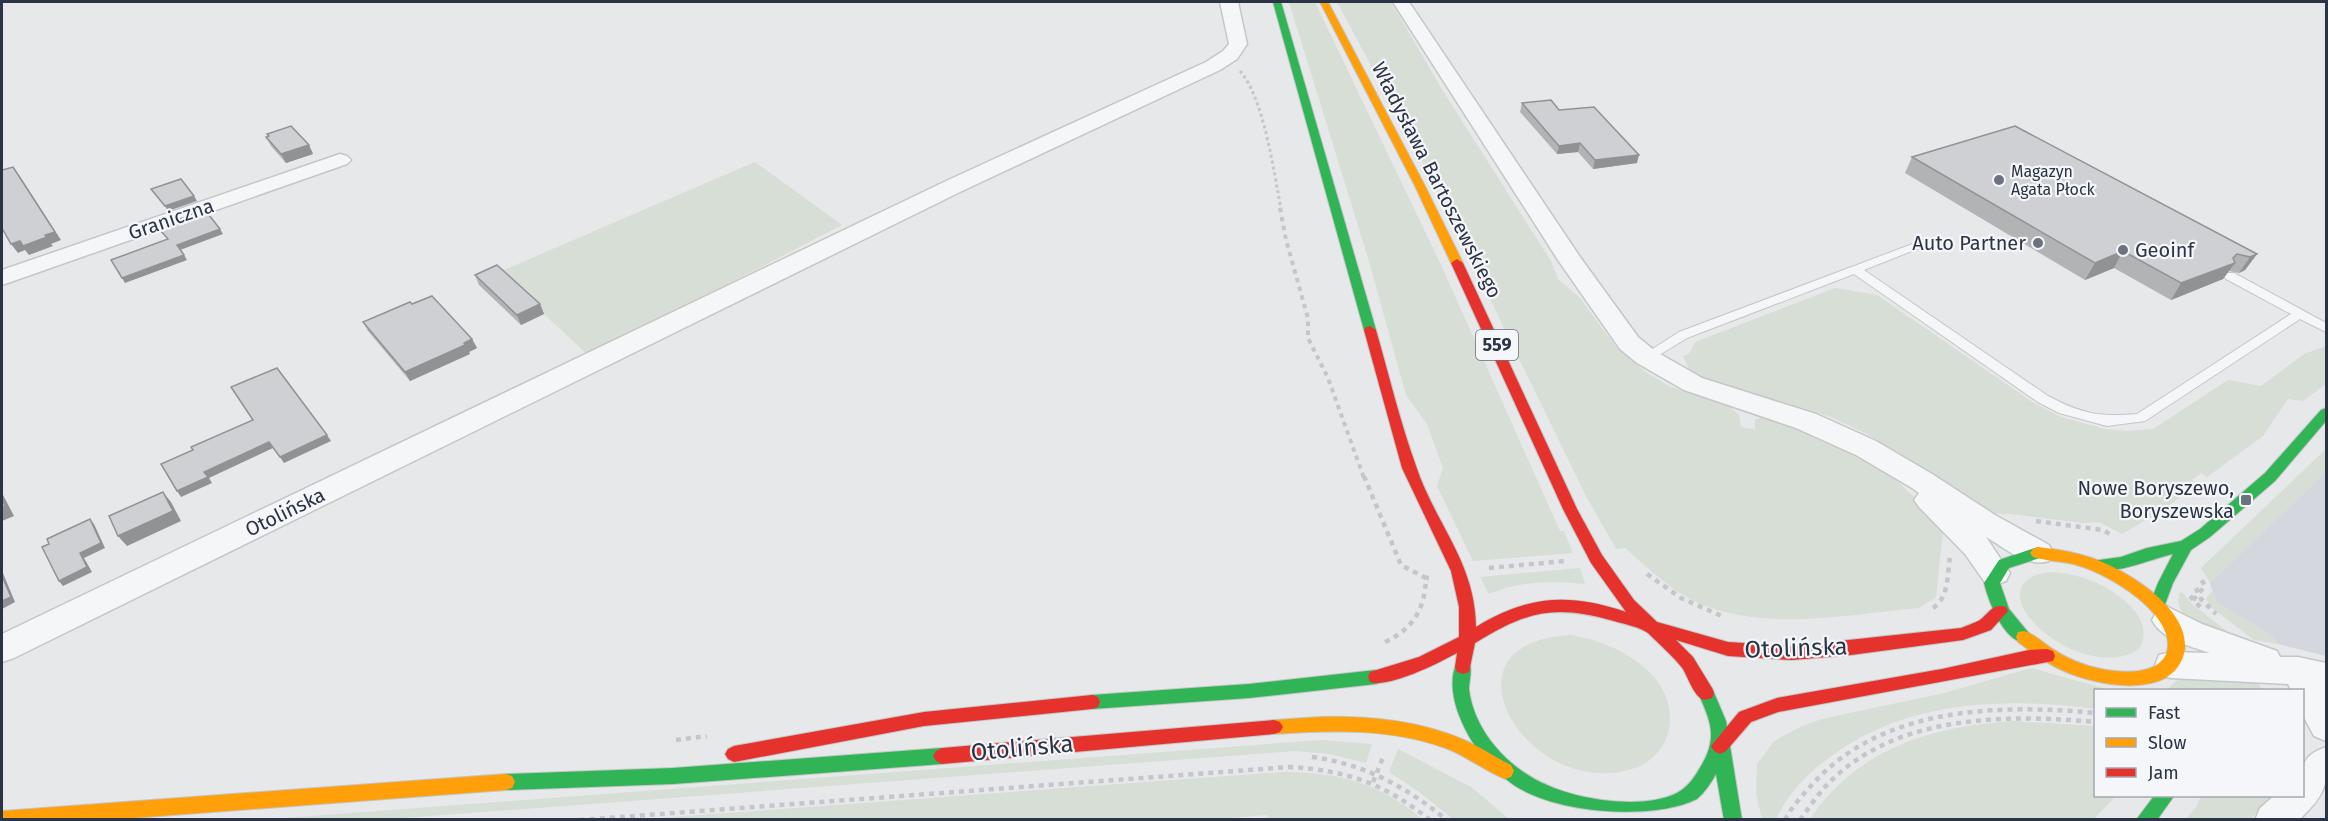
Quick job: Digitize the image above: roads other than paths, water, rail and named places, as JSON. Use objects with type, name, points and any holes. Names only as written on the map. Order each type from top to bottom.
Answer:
[{"type":"main road","points":[[1277,2],[1406,457],[1425,504],[1459,571],[1469,609],[1469,639],[1461,673],[1461,695],[1480,741],[1530,801]]},
{"type":"main road","name":"Władysława Bartoszewskiego","points":[[1324,2],[1420,186],[1488,327],[1570,509],[1596,558],[1628,604],[1651,627]]},
{"type":"main road","points":[[2097,565],[2122,562],[2185,546],[2246,500],[2270,477],[2326,412]]},
{"type":"main road","points":[[2162,613],[2130,583],[2097,565],[2057,554],[2038,553],[2019,556],[2005,563],[1995,573],[1993,591],[2000,611],[2019,634],[2047,656],[2094,676],[2142,685],[2171,665],[2176,656],[2176,645],[2162,613],[2160,589],[2174,572],[2185,546]]},
{"type":"main road","name":"559","points":[[1469,639],[1490,623],[1518,609],[1537,604],[1564,603],[1588,606],[1651,627],[1687,662],[1715,707],[1727,801],[1733,819]]},
{"type":"main road","name":"Otolińska","points":[[1651,627],[1705,644],[1738,651],[1802,651],[1944,637],[1975,631],[2000,611]]},
{"type":"main road","name":"Otolińska","points":[[723,756],[935,718],[1035,706],[1249,691],[1369,679],[1408,670],[1434,660],[1469,639]]},
{"type":"main road","points":[[1509,773],[1551,799],[1588,812],[1625,815],[1659,810],[1685,798],[1706,775],[1720,746],[1745,717],[1777,705],[1942,676],[2029,657],[2047,656]]},
{"type":"main road","name":"Otolińska","points":[[2,819],[524,781],[673,776],[801,768],[1303,724],[1354,722],[1382,724],[1454,744],[1509,773]]},
{"type":"main road","name":"Otolińska","points":[[524,781],[678,762]]},
{"type":"main road","points":[[2145,819],[2163,797]]},
{"type":"street","name":"Otolińska","points":[[2,649],[963,182],[1220,62],[1236,49],[1238,44],[1229,2]]},
{"type":"street","points":[[1401,2],[1617,329],[1646,357],[1693,384],[1806,421],[1886,460],[1985,523],[2038,553]]},
{"type":"street","name":"Graniczna","points":[[2,278],[340,160]]},
{"type":"street","points":[[1886,460],[1964,533],[1986,558],[1995,573]]},
{"type":"street","points":[[2162,613],[2209,640],[2312,674]]},
{"type":"street","points":[[2171,665],[2312,674]]},
{"type":"street","points":[[2312,674],[2326,726]]},
{"type":"street","points":[[2304,790],[2326,762]]},
{"type":"street","points":[[2273,819],[2297,797]]},
{"type":"lane","points":[[1646,357],[1683,335],[1923,243]]},
{"type":"lane","points":[[1855,269],[2043,399],[2064,410],[2107,421],[2140,418],[2193,386],[2299,314]]},
{"type":"lane","points":[[2230,276],[2326,328]]},
{"type":"place","name":"Magazyn Agata Płock","points":[[1999,180]]},
{"type":"place","name":"Auto Partner","points":[[2038,243]]},
{"type":"place","name":"Geoinf","points":[[2123,250]]},
{"type":"place","name":"Nowe Boryszewo, Boryszewska","points":[[2246,500]]}]
